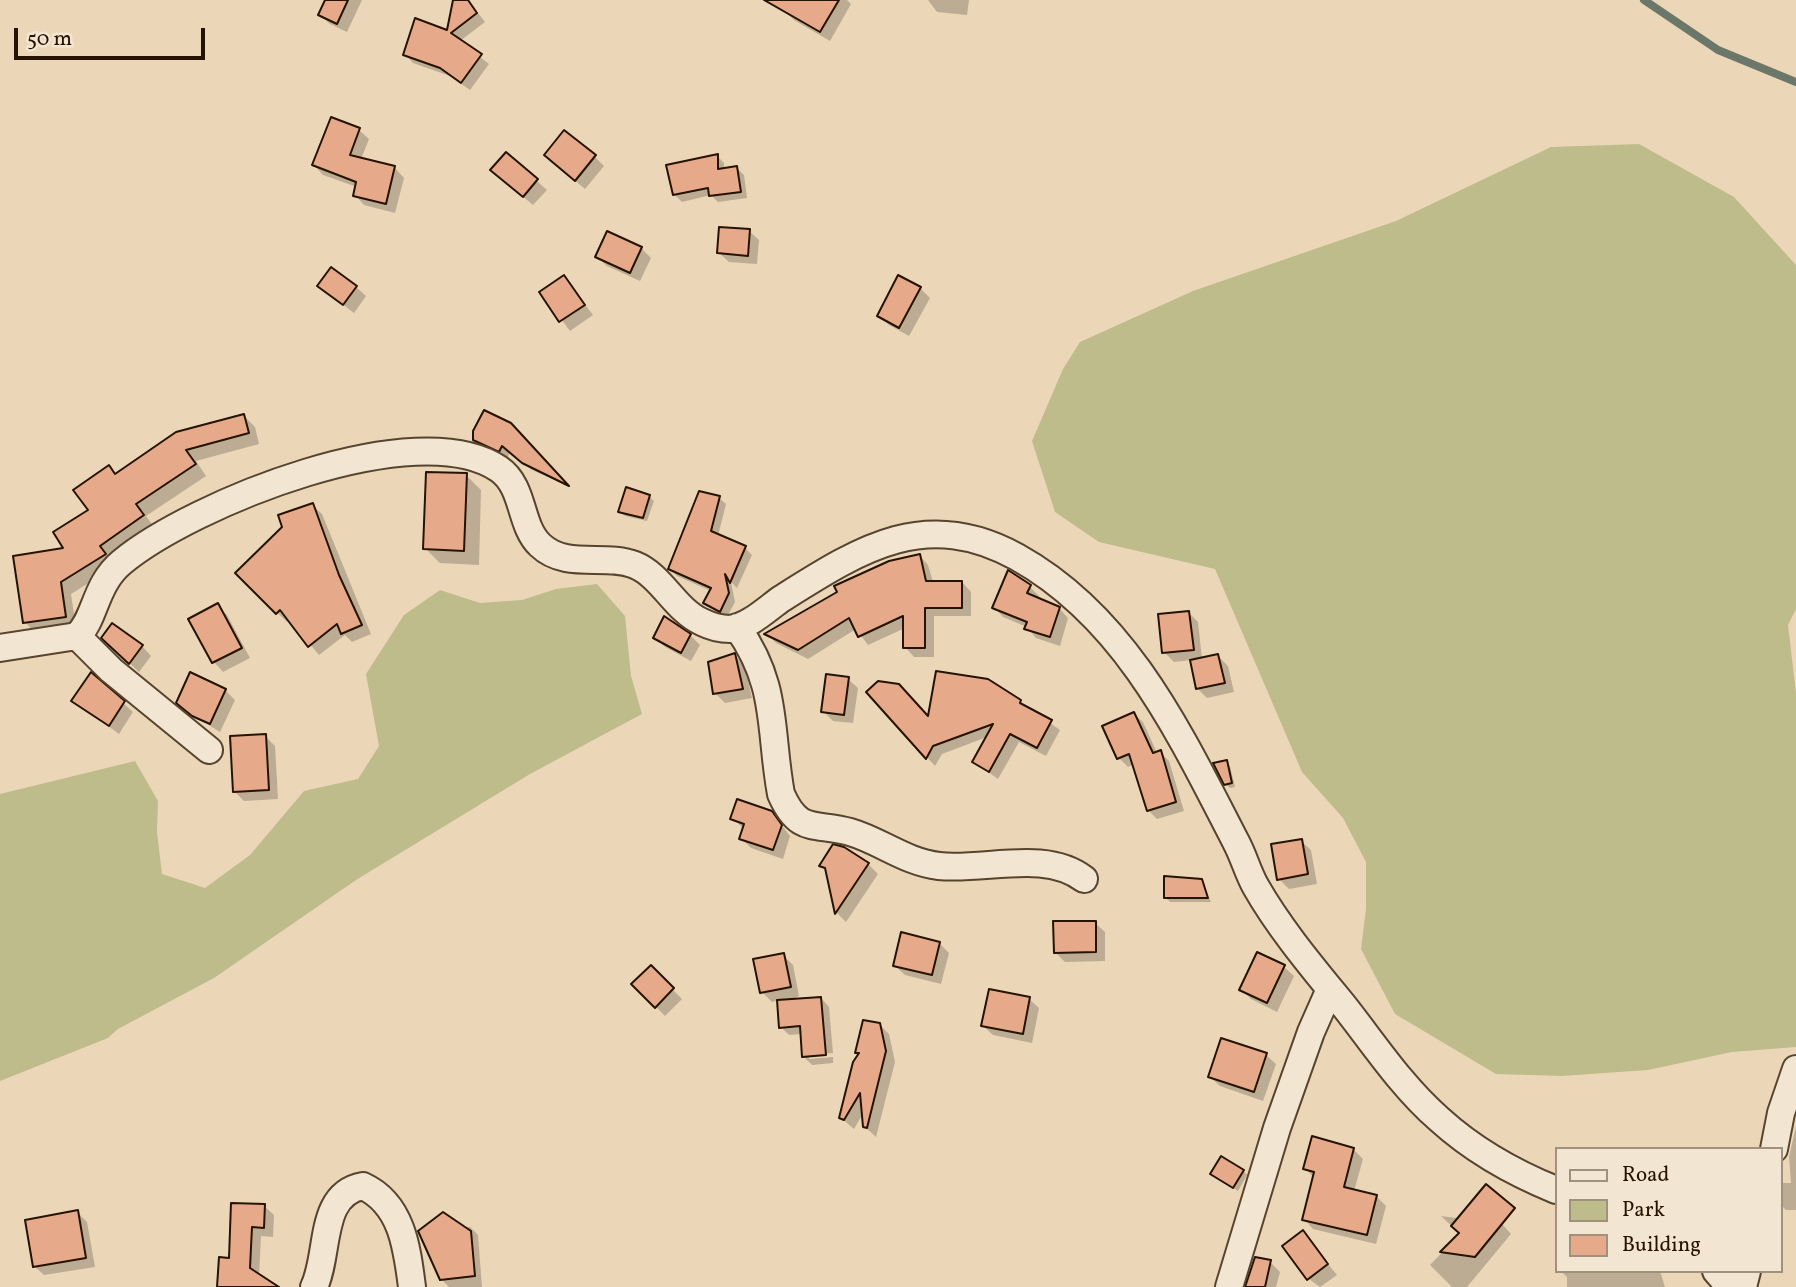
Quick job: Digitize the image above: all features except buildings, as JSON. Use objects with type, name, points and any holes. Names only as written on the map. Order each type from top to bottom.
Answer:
[{"type":"street","points":[[0,648],[77,636],[85,629],[106,578],[120,564],[148,543],[222,504],[298,477],[371,456],[442,450],[479,459],[505,473],[515,486],[534,538],[545,551],[562,557],[632,564],[643,570],[695,619],[714,627],[737,628],[838,564],[861,551],[891,540],[931,535],[985,542],[1020,559],[1101,621],[1149,683],[1272,914],[1400,1077],[1438,1119],[1521,1176],[1554,1189]]},
{"type":"street","points":[[737,628],[751,647],[767,684],[781,794],[786,808],[802,824],[857,834],[919,863],[957,867],[1055,864],[1073,870],[1084,879]]},
{"type":"street","points":[[77,636],[111,670],[209,750]]},
{"type":"street","points":[[1229,1287],[1277,1128],[1311,1032],[1330,989]]},
{"type":"street","points":[[1774,1147],[1781,1113],[1796,1069]]},
{"type":"street","points":[[314,1287],[331,1213],[340,1195],[363,1186],[379,1194],[396,1214],[408,1251],[412,1287]]},
{"type":"street","points":[[1718,1273],[1730,1287]]},
{"type":"green space","points":[[1639,144],[1734,197],[1796,265],[1796,609],[1788,625],[1796,693],[1796,1047],[1732,1052],[1648,1070],[1562,1076],[1496,1074],[1395,1014],[1361,949],[1366,909],[1366,862],[1343,818],[1302,772],[1215,569],[1099,542],[1055,512],[1032,441],[1063,369],[1080,342],[1193,291],[1396,221],[1551,147]]},
{"type":"green space","points":[[597,584],[625,616],[631,676],[642,714],[530,774],[356,880],[214,978],[118,1029],[108,1038],[0,1081],[0,794],[135,761],[158,801],[157,832],[162,874],[205,888],[250,855],[304,791],[358,779],[379,746],[366,674],[404,615],[440,590],[480,603],[522,600],[556,589]]},
{"type":"waterway","points":[[1644,0],[1718,50],[1796,82]]}]
